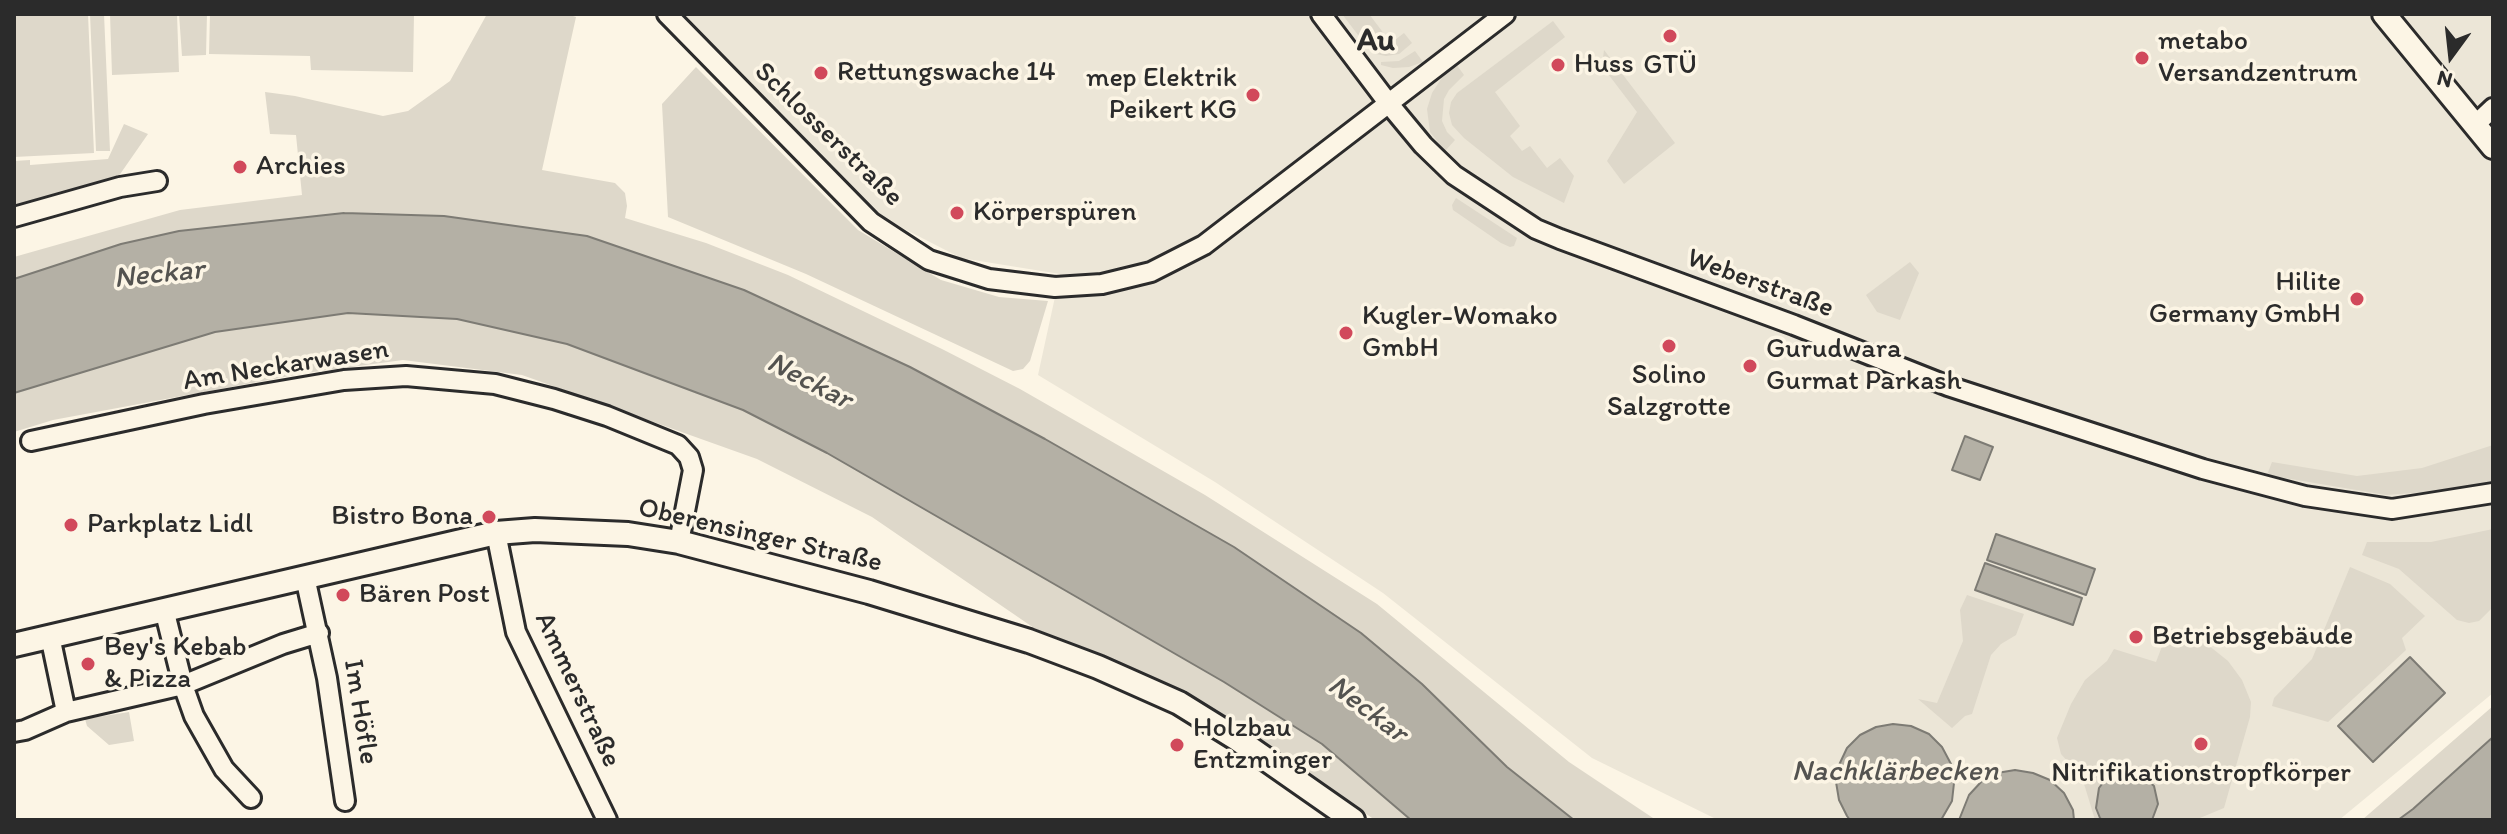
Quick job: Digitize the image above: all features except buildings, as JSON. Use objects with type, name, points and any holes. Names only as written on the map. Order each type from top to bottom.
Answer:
[{"type":"street","name":"Schlosserstraße","points":[[667,14],[871,222],[929,260],[989,279],[1055,287],[1102,284],[1151,272],[1204,245],[1505,14]]},
{"type":"street","name":"Weberstraße","points":[[1321,14],[1423,145],[1454,175],[1536,229],[1948,386],[2203,469],[2305,496],[2392,509],[2493,493]]},
{"type":"street","points":[[2384,14],[2493,147]]},
{"type":"street","points":[[2475,125],[2493,108]]},
{"type":"street","points":[[14,217],[120,187],[157,181]]},
{"type":"street","name":"Am Neckarwasen","points":[[31,441],[204,404],[344,380],[406,376],[495,384],[594,412],[678,445],[689,457],[693,470],[679,542]]},
{"type":"street","name":"Oberensinger Straße","points":[[14,645],[496,533],[535,530],[628,534],[679,542],[945,613],[1098,667],[1179,703],[1237,739],[1353,820]]},
{"type":"street","name":"Ammerstraße","points":[[496,533],[516,632],[607,820]]},
{"type":"street","name":"Im Höfle","points":[[305,577],[319,633],[345,801]]},
{"type":"street","points":[[164,609],[194,716],[224,769],[251,798]]},
{"type":"street","name":"Im Höfle","points":[[14,732],[66,712],[183,685],[283,644],[319,633]]},
{"type":"street","points":[[50,636],[66,712]]},
{"type":"shaded area","points":[[14,14],[88,14],[94,153],[14,157]]},
{"type":"shaded area","points":[[90,14],[104,14],[110,151],[96,151]]},
{"type":"shaded area","points":[[110,14],[177,14],[179,72],[112,75]]},
{"type":"shaded area","points":[[179,14],[207,14],[206,55],[182,56]]},
{"type":"shaded area","points":[[210,14],[414,14],[413,72],[311,70],[310,56],[209,54]]},
{"type":"shaded area","points":[[487,14],[567,14],[576,17],[542,170],[615,183],[625,193],[625,218],[706,243],[788,275],[1020,389],[1205,495],[1377,604],[1569,762],[1656,820],[1574,820],[1507,767],[1361,633],[1234,547],[1045,439],[910,367],[744,290],[587,236],[444,216],[344,213],[179,231],[121,244],[14,279],[14,257],[180,210],[302,195],[296,135],[270,134],[265,92],[383,116],[408,111],[450,81]]},
{"type":"shaded area","points":[[678,14],[2493,14],[2493,693],[2339,820],[1718,820],[1592,758],[1383,593],[1215,482],[1038,375],[1060,274],[961,258],[883,218]]},
{"type":"shaded area","points":[[1342,14],[1369,14],[1391,43],[1404,33],[1412,43],[1399,54],[1376,54]]},
{"type":"shaded area","points":[[1553,21],[1565,37],[1495,92],[1520,126],[1510,136],[1522,151],[1530,146],[1547,168],[1560,158],[1574,176],[1564,203],[1513,177],[1464,138],[1452,125],[1449,113],[1457,93]]},
{"type":"shaded area","points":[[1604,50],[1675,143],[1624,184],[1607,161],[1637,112],[1602,66]]},
{"type":"shaded area","points":[[1415,51],[1423,62],[1409,67],[1381,65],[1381,62],[1399,61]]},
{"type":"shaded area","points":[[1456,64],[1464,75],[1444,99],[1442,121],[1455,140],[1445,151],[1430,132],[1427,109],[1432,93]]},
{"type":"shaded area","points":[[696,67],[858,230],[941,280],[999,297],[1048,301],[1030,361],[1023,369],[1013,371],[806,274],[668,217],[662,104]]},
{"type":"shaded area","points":[[124,124],[148,134],[116,180],[14,211],[14,161],[30,160],[30,165],[108,159]]},
{"type":"shaded area","points":[[1456,198],[1517,238],[1514,246],[1501,243],[1453,210]]},
{"type":"shaded area","points":[[1910,262],[1919,273],[1900,320],[1877,312],[1866,295]]},
{"type":"shaded area","points":[[348,313],[457,319],[567,344],[743,410],[827,453],[1224,682],[1322,744],[1411,820],[1375,820],[1211,708],[1034,628],[872,517],[757,459],[522,375],[403,360],[306,373],[53,420],[14,432],[14,393],[215,332]]},
{"type":"shaded area","points":[[2493,445],[2493,485],[2482,488],[2386,495],[2267,475],[2272,462],[2357,476],[2422,468]]},
{"type":"shaded area","points":[[2493,529],[2493,607],[2479,621],[2469,623],[2457,620],[2399,569],[2362,555],[2367,542],[2431,542]]},
{"type":"shaded area","points":[[2350,567],[2390,584],[2425,616],[2402,638],[2406,650],[2328,722],[2272,706],[2274,698],[2312,659]]},
{"type":"shaded area","points":[[1967,595],[2024,614],[2016,635],[1991,655],[1972,714],[1952,728],[1918,699],[1937,703],[1963,641],[1960,610]]},
{"type":"shaded area","points":[[2169,628],[2208,645],[2228,661],[2242,680],[2251,702],[2250,717],[2224,808],[2195,820],[2095,820],[2080,775],[2061,754],[2057,738],[2085,680],[2107,661],[2114,649],[2156,662]]},
{"type":"shaded area","points":[[2493,706],[2493,737],[2413,809],[2398,820],[2362,820]]},
{"type":"shaded area","points":[[129,712],[134,741],[109,745],[87,726],[85,719]]},
{"type":"water","name":"Neckar","points":[[344,213],[444,216],[587,236],[744,290],[910,367],[1045,439],[1234,547],[1361,633],[1422,684],[1507,767],[1574,820],[1411,820],[1322,744],[1224,682],[827,453],[743,410],[567,344],[457,319],[348,313],[215,332],[14,393],[14,279],[121,244],[179,231]]},
{"type":"water","points":[[1965,436],[1993,447],[1980,480],[1952,470]]},
{"type":"water","points":[[1996,534],[2095,569],[2086,595],[1987,560]]},
{"type":"water","points":[[1985,563],[2082,598],[2073,625],[1975,590]]},
{"type":"water","points":[[2410,657],[2445,693],[2373,762],[2338,726]]},
{"type":"water","name":"Nachklärbecken","points":[[1893,724],[1911,726],[1929,734],[1942,747],[1951,764],[1954,783],[1952,801],[1941,820],[1850,820],[1839,800],[1836,782],[1847,748],[1860,735],[1876,727]]},
{"type":"water","points":[[2493,737],[2493,820],[2398,820],[2413,809]]},
{"type":"water","name":"Nachklärbecken","points":[[2015,770],[2050,780],[2064,793],[2073,810],[2074,820],[1959,820],[1969,795],[1981,782],[1997,773]]},
{"type":"water","points":[[2122,771],[2140,774],[2154,786],[2158,804],[2152,820],[2100,818],[2096,808],[2099,788],[2105,780]]},
{"type":"place","name":"GTÜ","points":[[1670,36]]},
{"type":"place","name":"metabo Versandzentrum","points":[[2142,58]]},
{"type":"place","name":"Huss","points":[[1558,65]]},
{"type":"place","name":"Rettungswache 14","points":[[821,73]]},
{"type":"place","name":"mep Elektrik Peikert KG","points":[[1253,95]]},
{"type":"place","name":"Archies","points":[[240,167]]},
{"type":"place","name":"Körperspüren","points":[[957,213]]},
{"type":"place","name":"Hilite Germany GmbH","points":[[2357,299]]},
{"type":"place","name":"Kugler-Womako GmbH","points":[[1346,333]]},
{"type":"place","name":"Solino Salzgrotte","points":[[1669,346]]},
{"type":"place","name":"Gurudwara Gurmat Parkash","points":[[1750,366]]},
{"type":"place","name":"Bistro Bona","points":[[489,517]]},
{"type":"place","name":"Parkplatz Lidl","points":[[71,525]]},
{"type":"place","name":"Bären Post","points":[[343,595]]},
{"type":"place","name":"Betriebsgebäude","points":[[2136,637]]},
{"type":"place","name":"Bey's Kebab & Pizza","points":[[88,664]]},
{"type":"place","name":"Nitrifikationstropfkörper","points":[[2201,744]]},
{"type":"place","name":"Holzbau Entzminger","points":[[1177,745]]},
{"type":"district","name":"Au","points":[[1376,42]]}]
